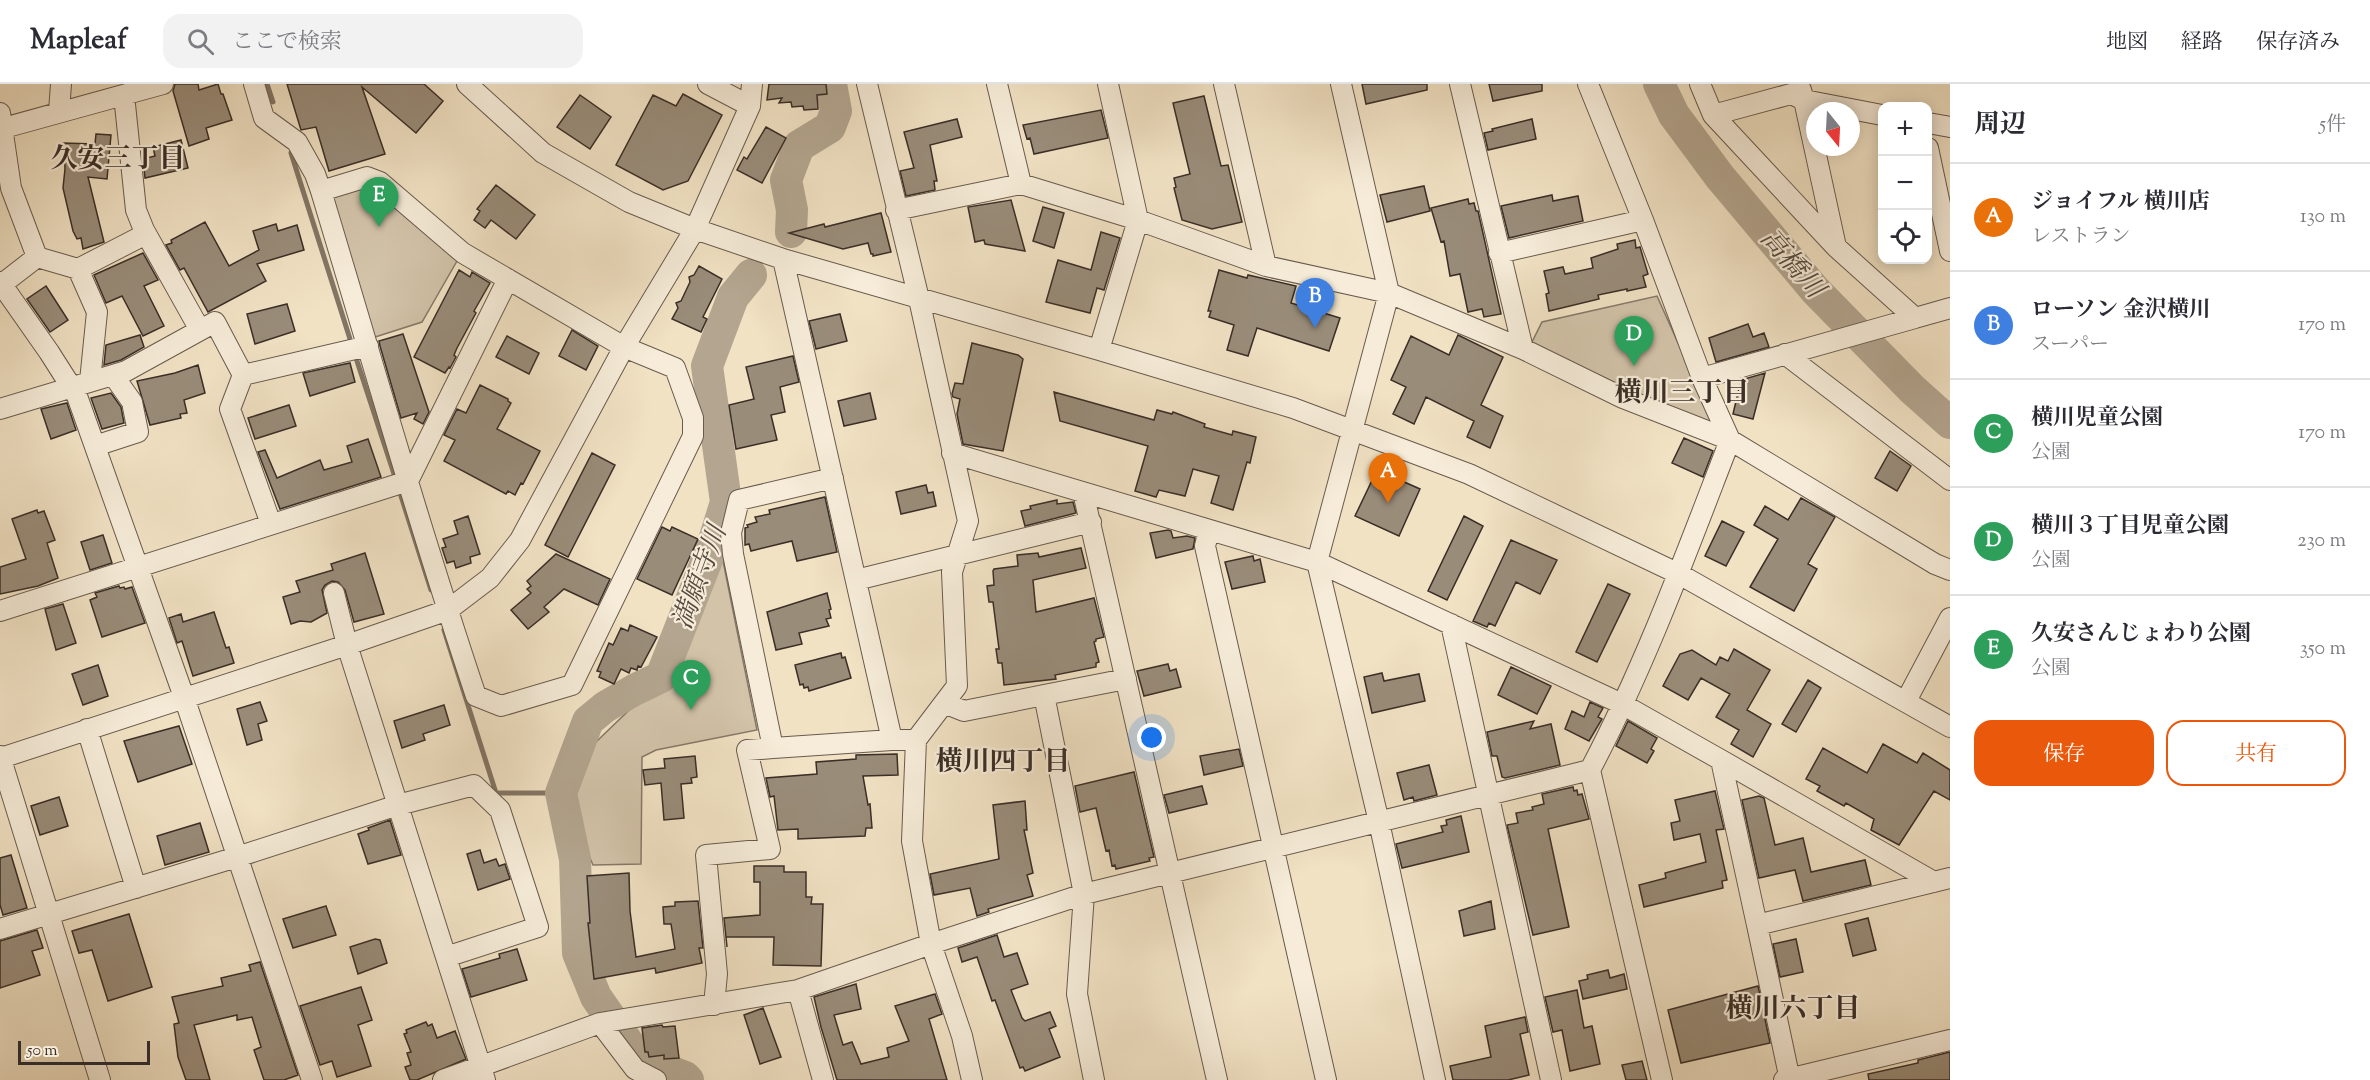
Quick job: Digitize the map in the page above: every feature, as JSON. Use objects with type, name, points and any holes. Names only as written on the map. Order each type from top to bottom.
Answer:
[{"type":"street","points":[[59,112],[61,84]]},
{"type":"street","points":[[146,234],[78,269],[37,257],[5,189],[1,123],[59,112],[163,84]]},
{"type":"street","points":[[254,84],[264,118],[297,142],[315,174],[447,610],[476,696],[501,706],[572,685],[693,436],[693,418],[675,368],[624,347],[463,253],[380,182],[367,177],[321,191]]},
{"type":"street","points":[[467,84],[543,153],[629,202],[695,229],[783,259],[1293,408],[1469,474],[1678,574],[1950,727]]},
{"type":"street","points":[[708,84],[750,106]]},
{"type":"street","points":[[100,1080],[0,757],[347,645],[447,610],[490,578],[520,540],[624,347],[695,229],[750,106],[752,84]]},
{"type":"street","points":[[867,84],[919,299],[968,521],[952,572],[957,687],[916,740],[912,842],[931,944],[962,1036],[972,1080]]},
{"type":"street","points":[[997,84],[1021,184]]},
{"type":"street","points":[[1099,350],[1138,220],[1108,84]]},
{"type":"street","points":[[1224,84],[1266,266]]},
{"type":"street","points":[[1341,84],[1389,293],[1317,562],[1379,822],[1435,1080]]},
{"type":"street","points":[[1460,84],[1522,350]]},
{"type":"street","points":[[1588,84],[1702,378],[1730,440],[1678,574],[1622,704],[1590,770],[1662,1080]]},
{"type":"street","points":[[1700,84],[1713,115],[1836,247],[1910,318]]},
{"type":"street","points":[[1713,115],[1802,92],[1878,114]]},
{"type":"street","points":[[1802,92],[1836,247]]},
{"type":"street","points":[[124,95],[136,210],[146,234],[200,330]]},
{"type":"street","points":[[1932,124],[1950,127]]},
{"type":"street","points":[[1930,156],[1950,251]]},
{"type":"street","points":[[896,210],[1021,184],[1138,220],[1266,266],[1389,293],[1522,350],[1623,398],[1730,440],[1935,564],[1950,570]]},
{"type":"street","points":[[1499,253],[1642,220]]},
{"type":"street","points":[[37,257],[1,283],[77,396],[136,568],[184,697],[312,1080]]},
{"type":"street","points":[[783,259],[892,740]]},
{"type":"street","points":[[78,269],[97,312],[90,381]]},
{"type":"street","points":[[0,611],[408,481],[508,279]]},
{"type":"street","points":[[1702,378],[1950,308]]},
{"type":"street","points":[[0,409],[70,386],[126,371],[215,322],[243,375],[230,409],[272,524]]},
{"type":"street","points":[[243,375],[368,346]]},
{"type":"street","points":[[1785,354],[1950,480]]},
{"type":"street","points":[[94,446],[138,432],[132,402],[113,375]]},
{"type":"street","points":[[952,453],[1317,562],[1622,704],[1720,760],[1942,880]]},
{"type":"street","points":[[773,748],[733,554],[731,534],[739,501],[833,478]]},
{"type":"street","points":[[1083,492],[1217,1080]]},
{"type":"street","points":[[855,580],[1090,522]]},
{"type":"street","points":[[1209,530],[1205,546],[1326,1080]]},
{"type":"street","points":[[334,593],[347,645],[482,1073]]},
{"type":"street","points":[[1906,701],[1950,618]]},
{"type":"street","points":[[1451,624],[1551,1080]]},
{"type":"street","points":[[944,704],[964,711],[1126,679]]},
{"type":"street","points":[[1044,695],[1084,894],[1077,994],[1094,1080]]},
{"type":"street","points":[[87,729],[136,888]]},
{"type":"street","points":[[714,1005],[717,974],[706,855],[770,849],[747,750],[916,740]]},
{"type":"street","points":[[1720,760],[1757,925],[1788,1080],[1950,1040]]},
{"type":"street","points":[[443,1080],[482,1073],[610,1022],[798,990],[1084,894],[1590,770]]},
{"type":"street","points":[[0,929],[398,805],[474,785],[500,810],[538,927],[446,957]]},
{"type":"street","points":[[1757,925],[1942,880]]},
{"type":"street","points":[[798,990],[823,1080]]},
{"type":"street","points":[[610,1022],[635,1069],[656,1080]]},
{"type":"shaded area","points":[[371,185],[457,261],[422,322],[372,338],[329,194]]},
{"type":"shaded area","points":[[1657,296],[1717,430],[1531,344],[1542,322]]},
{"type":"shaded area","points":[[721,551],[757,730],[656,750],[642,757],[641,864],[593,865],[570,811],[574,774],[596,742],[650,690],[667,683]]},
{"type":"building","points":[[175,84],[198,84],[199,90],[218,84],[232,120],[206,128],[209,139],[189,146],[173,91]]},
{"type":"building","points":[[287,84],[424,84],[443,101],[416,133],[362,87],[385,154],[329,171],[316,127],[301,130]]},
{"type":"building","points":[[769,84],[826,84],[827,94],[817,95],[818,109],[804,110],[803,106],[792,107],[791,102],[779,103],[782,98],[767,100]]},
{"type":"building","points":[[1362,84],[1427,84],[1427,90],[1366,104]]},
{"type":"building","points":[[1489,84],[1542,84],[1542,91],[1493,101]]},
{"type":"building","points":[[683,94],[722,115],[688,181],[663,190],[616,165],[653,95],[676,106]]},
{"type":"building","points":[[580,95],[611,117],[590,149],[557,127]]},
{"type":"building","points":[[1204,96],[1221,166],[1228,165],[1242,222],[1212,229],[1182,220],[1174,188],[1176,187],[1174,178],[1190,174],[1173,103]]},
{"type":"building","points":[[1101,110],[1108,138],[1034,154],[1030,138],[1027,139],[1023,125]]},
{"type":"building","points":[[957,119],[962,137],[930,145],[937,181],[934,181],[935,190],[906,196],[900,171],[914,168],[904,132]]},
{"type":"building","points":[[1532,119],[1536,139],[1488,150],[1484,133]]},
{"type":"building","points":[[766,127],[786,138],[762,183],[737,170],[744,157],[747,159]]},
{"type":"building","points":[[96,134],[111,135],[107,179],[88,177],[104,242],[83,249],[81,238],[77,239],[73,231],[63,188],[64,143],[95,144]]},
{"type":"building","points":[[181,140],[188,168],[145,178],[143,159],[155,156],[153,147]]},
{"type":"building","points":[[496,185],[535,215],[516,239],[491,220],[485,228],[474,220],[480,211],[477,209]]},
{"type":"building","points":[[1424,186],[1430,211],[1387,222],[1380,195]]},
{"type":"building","points":[[1552,195],[1553,201],[1578,196],[1583,221],[1509,238],[1501,206]]},
{"type":"building","points":[[1468,199],[1469,204],[1474,203],[1478,211],[1501,314],[1484,317],[1482,309],[1468,312],[1460,274],[1450,276],[1444,241],[1441,242],[1431,208]]},
{"type":"building","points":[[1011,200],[1025,251],[985,244],[984,240],[975,242],[968,207]]},
{"type":"building","points":[[1043,207],[1064,213],[1054,248],[1033,241]]},
{"type":"building","points":[[881,213],[891,252],[873,256],[868,243],[843,249],[789,233],[824,224],[825,227]]},
{"type":"building","points":[[205,222],[229,266],[259,250],[253,231],[276,224],[278,231],[297,225],[304,250],[257,264],[266,281],[208,312],[184,268],[180,270],[166,245]]},
{"type":"building","points":[[1101,232],[1120,238],[1104,290],[1097,288],[1090,313],[1046,302],[1058,260],[1091,270]]},
{"type":"building","points":[[1635,240],[1636,248],[1640,247],[1648,274],[1643,276],[1646,287],[1598,295],[1599,299],[1549,311],[1546,294],[1549,293],[1544,271],[1563,267],[1565,274],[1593,268],[1591,258],[1618,249],[1617,244]]},
{"type":"building","points":[[143,253],[158,280],[144,286],[164,326],[143,336],[122,296],[106,303],[94,275]]},
{"type":"building","points":[[699,266],[722,279],[703,317],[707,319],[701,332],[672,319],[678,308],[676,303],[681,301],[690,282],[689,277],[694,275]]},
{"type":"building","points":[[459,270],[470,277],[472,272],[490,283],[457,348],[454,355],[456,357],[445,373],[414,357]]},
{"type":"building","points":[[1219,270],[1247,278],[1248,275],[1296,286],[1291,303],[1340,318],[1329,351],[1257,328],[1248,356],[1227,350],[1234,325],[1209,317],[1211,311],[1208,311]]},
{"type":"building","points":[[46,286],[68,320],[50,332],[27,299]]},
{"type":"building","points":[[287,304],[295,331],[255,344],[247,314]]},
{"type":"building","points":[[840,314],[847,341],[816,349],[809,321]]},
{"type":"building","points":[[1748,324],[1753,337],[1764,333],[1769,347],[1716,362],[1709,338]]},
{"type":"building","points":[[572,330],[598,346],[586,370],[559,356]]},
{"type":"building","points":[[403,334],[429,412],[423,424],[414,419],[417,413],[401,418],[380,346],[379,341]]},
{"type":"building","points":[[140,335],[144,347],[121,360],[104,365],[106,345]]},
{"type":"building","points":[[1458,335],[1503,357],[1481,405],[1503,416],[1490,448],[1467,437],[1474,421],[1426,397],[1414,424],[1393,414],[1406,387],[1391,380],[1411,336],[1449,355]]},
{"type":"building","points":[[507,336],[539,353],[529,374],[496,357]]},
{"type":"building","points":[[972,343],[1018,355],[1023,359],[1003,451],[963,444],[957,414],[960,399],[953,397],[952,394],[955,383],[963,384]]},
{"type":"building","points":[[793,356],[799,382],[780,387],[785,412],[771,415],[777,440],[736,449],[729,405],[754,399],[746,367]]},
{"type":"building","points":[[350,363],[355,382],[310,396],[303,373]]},
{"type":"building","points":[[198,365],[205,393],[184,400],[187,413],[180,414],[181,418],[150,425],[137,381],[175,373]]},
{"type":"building","points":[[1765,373],[1753,419],[1733,414],[1741,380]]},
{"type":"building","points":[[480,385],[508,399],[511,403],[497,429],[540,451],[515,495],[508,491],[506,494],[444,461],[455,440],[444,435],[457,409],[466,413]]},
{"type":"building","points":[[1054,392],[1154,420],[1157,410],[1172,414],[1173,412],[1205,424],[1204,427],[1232,435],[1233,431],[1256,437],[1250,463],[1247,462],[1233,510],[1211,503],[1219,476],[1193,469],[1185,496],[1159,490],[1156,497],[1135,491],[1148,446],[1060,421]]},
{"type":"building","points":[[111,393],[121,407],[124,423],[102,429],[91,398]]},
{"type":"building","points":[[870,393],[876,419],[844,426],[838,401]]},
{"type":"building","points":[[67,403],[76,430],[51,439],[41,409]]},
{"type":"building","points":[[289,405],[296,426],[255,439],[248,418]]},
{"type":"building","points":[[1684,438],[1713,451],[1703,477],[1672,463]]},
{"type":"building","points":[[368,439],[381,477],[280,509],[258,452],[265,450],[277,478],[320,460],[324,470],[352,462],[347,446]]},
{"type":"building","points":[[1890,451],[1911,466],[1897,491],[1875,478]]},
{"type":"building","points":[[592,453],[615,465],[568,557],[545,545]]},
{"type":"building","points":[[1377,470],[1420,489],[1399,536],[1355,516]]},
{"type":"building","points":[[926,485],[928,493],[933,492],[936,506],[901,514],[896,492]]},
{"type":"building","points":[[825,497],[837,552],[797,561],[792,541],[751,551],[749,544],[745,545],[745,528],[757,522],[755,517],[770,514],[769,510]]},
{"type":"building","points":[[1801,498],[1835,517],[1808,564],[1817,569],[1794,611],[1750,587],[1778,539],[1754,525],[1765,506],[1788,520]]},
{"type":"building","points":[[1057,500],[1057,504],[1073,502],[1076,513],[1025,526],[1021,511],[1031,509],[1030,506]]},
{"type":"building","points":[[37,510],[38,513],[44,511],[55,540],[47,543],[58,578],[38,586],[0,594],[0,567],[26,559],[12,519]]},
{"type":"building","points":[[468,516],[480,554],[470,557],[471,563],[456,568],[454,561],[447,563],[442,548],[446,547],[443,539],[458,534],[454,521]]},
{"type":"building","points":[[1464,516],[1483,526],[1447,600],[1428,591]]},
{"type":"building","points":[[1722,521],[1744,532],[1726,566],[1705,556]]},
{"type":"building","points":[[662,527],[670,531],[672,527],[698,539],[672,595],[637,579]]},
{"type":"building","points":[[1171,531],[1173,538],[1187,536],[1195,538],[1193,549],[1156,558],[1150,533]]},
{"type":"building","points":[[103,535],[112,563],[90,570],[81,542]]},
{"type":"building","points":[[1511,540],[1557,560],[1540,594],[1516,582],[1495,626],[1489,623],[1487,627],[1473,621]]},
{"type":"building","points":[[1081,548],[1086,568],[1033,580],[1036,612],[1094,598],[1104,637],[1094,642],[1099,662],[1096,663],[1096,667],[1055,675],[1056,679],[1004,685],[1002,663],[998,663],[996,649],[999,649],[993,602],[989,602],[987,586],[994,585],[994,569],[1018,566],[1017,555],[1038,553],[1039,557]]},
{"type":"building","points":[[365,553],[384,614],[354,622],[345,590],[338,582],[332,581],[322,590],[327,613],[311,622],[300,621],[291,624],[283,597],[300,592],[296,581],[333,570],[331,564]]},
{"type":"building","points":[[556,554],[610,579],[598,605],[564,589],[544,607],[549,612],[528,629],[511,610],[531,593],[527,589],[531,586],[527,581]]},
{"type":"building","points":[[1253,556],[1254,561],[1260,559],[1265,582],[1232,589],[1225,562]]},
{"type":"building","points":[[1608,584],[1630,594],[1597,662],[1576,652]]},
{"type":"building","points":[[119,586],[125,589],[132,587],[145,623],[102,637],[90,600],[97,597],[95,593]]},
{"type":"building","points":[[827,593],[831,609],[829,610],[831,618],[826,619],[829,626],[799,633],[802,644],[776,650],[767,612]]},
{"type":"building","points":[[63,604],[76,643],[56,650],[45,609]]},
{"type":"building","points":[[214,612],[226,648],[229,647],[234,663],[193,676],[182,641],[177,643],[169,618],[181,614],[183,622]]},
{"type":"building","points":[[630,625],[657,637],[641,667],[638,666],[637,670],[631,668],[629,673],[621,669],[614,684],[599,677],[601,672],[597,671],[609,643],[613,645],[621,628],[628,631]]},
{"type":"building","points":[[1734,649],[1770,670],[1747,710],[1771,724],[1753,757],[1731,744],[1739,730],[1716,717],[1730,694],[1701,678],[1688,700],[1663,686],[1680,654],[1692,650],[1716,665],[1720,657],[1728,661]]},
{"type":"building","points":[[841,653],[842,658],[845,657],[851,678],[809,691],[808,687],[804,688],[803,684],[800,685],[795,665]]},
{"type":"building","points":[[1168,664],[1170,671],[1176,669],[1181,687],[1144,696],[1137,671]]},
{"type":"building","points":[[98,665],[108,696],[83,705],[72,674]]},
{"type":"building","points":[[1511,667],[1551,686],[1537,714],[1498,695]]},
{"type":"building","points":[[1382,673],[1384,681],[1419,674],[1425,701],[1372,713],[1364,677]]},
{"type":"building","points":[[1808,680],[1821,688],[1796,732],[1782,724]]},
{"type":"building","points":[[260,702],[267,721],[258,724],[262,740],[247,745],[237,709]]},
{"type":"building","points":[[1590,702],[1603,708],[1598,717],[1602,719],[1589,741],[1565,729],[1572,711],[1584,717]]},
{"type":"building","points":[[444,705],[450,725],[423,734],[425,740],[402,748],[394,721]]},
{"type":"building","points":[[1534,721],[1530,729],[1551,724],[1560,765],[1502,777],[1497,756],[1492,756],[1487,732]]},
{"type":"building","points":[[1628,721],[1657,738],[1651,749],[1654,751],[1647,763],[1616,746]]},
{"type":"building","points":[[179,726],[192,764],[138,782],[124,741]]},
{"type":"building","points":[[1883,744],[1917,763],[1923,753],[1950,770],[1950,800],[1934,791],[1899,845],[1871,830],[1874,819],[1846,803],[1844,806],[1817,791],[1820,786],[1806,779],[1823,748],[1867,773]]},
{"type":"building","points":[[1239,749],[1243,766],[1204,775],[1200,756]]},
{"type":"building","points":[[897,754],[898,775],[863,776],[868,805],[870,804],[872,828],[866,828],[865,836],[798,839],[798,829],[778,830],[774,796],[770,797],[766,778],[817,774],[816,762],[856,759],[856,755]]},
{"type":"building","points":[[695,756],[697,777],[691,778],[692,783],[681,784],[684,818],[664,820],[661,783],[645,785],[643,770],[665,768],[664,759]]},
{"type":"building","points":[[1429,765],[1437,795],[1414,801],[1413,797],[1404,800],[1397,773]]},
{"type":"building","points":[[1134,772],[1154,857],[1149,858],[1150,861],[1116,869],[1115,865],[1112,866],[1109,850],[1106,851],[1096,808],[1080,812],[1075,786]]},
{"type":"building","points":[[1202,786],[1207,804],[1169,813],[1164,795]]},
{"type":"building","points":[[1573,787],[1574,791],[1577,790],[1578,795],[1582,794],[1589,819],[1548,829],[1569,927],[1533,935],[1507,825],[1518,823],[1516,813],[1533,810],[1532,807],[1544,804],[1542,794]]},
{"type":"building","points":[[1715,791],[1724,829],[1716,830],[1727,880],[1722,881],[1723,888],[1644,907],[1639,885],[1666,878],[1665,873],[1706,862],[1700,834],[1674,840],[1671,823],[1680,821],[1675,800]]},
{"type":"building","points":[[1759,796],[1764,798],[1775,845],[1803,838],[1811,872],[1865,860],[1871,885],[1803,901],[1795,870],[1759,878],[1742,800]]},
{"type":"building","points":[[59,797],[68,826],[40,835],[31,806]]},
{"type":"building","points":[[1025,801],[1027,830],[1024,830],[1033,873],[1027,875],[1033,896],[988,909],[989,912],[977,916],[970,888],[934,895],[930,874],[999,859],[993,805]]},
{"type":"building","points":[[1461,816],[1469,852],[1402,868],[1396,844],[1443,832],[1441,826],[1447,825],[1446,820]]},
{"type":"building","points":[[390,820],[401,855],[368,864],[358,834]]},
{"type":"building","points":[[200,823],[209,852],[165,865],[157,836]]},
{"type":"building","points":[[480,850],[484,863],[496,859],[499,866],[505,864],[510,879],[478,890],[467,854]]},
{"type":"building","points":[[11,855],[27,908],[3,915],[0,905],[0,858]]},
{"type":"building","points":[[754,866],[784,866],[784,872],[806,872],[806,897],[812,897],[811,904],[823,904],[821,966],[773,965],[774,937],[726,937],[727,947],[724,918],[760,915],[760,882],[754,882]]},
{"type":"building","points":[[629,873],[630,911],[636,957],[675,949],[671,924],[664,924],[663,907],[675,906],[675,902],[698,901],[703,948],[699,948],[702,963],[656,973],[655,968],[594,979],[588,923],[590,923],[587,876]]},
{"type":"building","points":[[1491,901],[1495,929],[1464,936],[1459,911]]},
{"type":"building","points":[[326,906],[336,935],[293,948],[283,919]]},
{"type":"building","points":[[129,914],[152,987],[108,1001],[92,950],[79,953],[72,931]]},
{"type":"building","points":[[1868,918],[1876,950],[1853,956],[1845,924]]},
{"type":"building","points":[[37,930],[43,948],[32,951],[40,975],[0,988],[0,941]]},
{"type":"building","points":[[997,935],[1004,957],[1017,953],[1028,984],[1011,990],[1022,1018],[1025,1021],[1050,1012],[1056,1026],[1049,1029],[1060,1057],[1025,1071],[1023,1067],[1020,1068],[995,1000],[992,1001],[977,957],[962,962],[958,948]]},
{"type":"building","points":[[375,939],[380,940],[387,963],[358,974],[350,947]]},
{"type":"building","points":[[1796,939],[1803,972],[1780,977],[1773,944]]},
{"type":"building","points":[[517,949],[527,980],[471,997],[462,969],[500,958],[499,954]]},
{"type":"building","points":[[260,962],[298,1075],[284,1080],[264,1080],[254,1050],[261,1047],[252,1017],[237,1020],[237,1015],[194,1025],[210,1080],[186,1080],[178,1057],[174,1024],[179,1023],[172,997],[223,986],[221,978],[251,971],[249,965]]},
{"type":"building","points":[[1608,970],[1610,978],[1624,974],[1627,989],[1583,999],[1579,981],[1588,979],[1587,975]]},
{"type":"building","points":[[856,984],[861,1009],[834,1015],[843,1045],[852,1042],[861,1064],[889,1057],[887,1048],[909,1041],[895,1006],[935,994],[942,1014],[929,1019],[947,1080],[837,1080],[814,997]]},
{"type":"building","points":[[1758,986],[1770,1043],[1681,1063],[1668,1010]]},
{"type":"building","points":[[361,987],[372,1020],[358,1025],[371,1066],[337,1077],[332,1061],[320,1065],[300,1006]]},
{"type":"building","points":[[1577,990],[1584,1028],[1592,1026],[1600,1064],[1570,1071],[1562,1030],[1553,1032],[1545,997]]},
{"type":"building","points":[[763,1008],[781,1057],[760,1064],[744,1015]]},
{"type":"building","points":[[1525,1017],[1528,1032],[1520,1034],[1529,1075],[1508,1080],[1453,1080],[1450,1066],[1491,1057],[1485,1026]]},
{"type":"building","points":[[426,1022],[428,1026],[432,1024],[437,1038],[455,1031],[466,1059],[417,1080],[410,1080],[405,1067],[411,1065],[407,1053],[411,1052],[404,1034],[407,1033],[406,1030]]},
{"type":"building","points":[[662,1025],[663,1027],[675,1026],[679,1058],[664,1059],[664,1055],[649,1057],[648,1052],[645,1052],[642,1028]]},
{"type":"building","points":[[1950,1052],[1950,1080],[1869,1080],[1868,1074],[1918,1063],[1918,1060]]},
{"type":"building","points":[[1642,1061],[1647,1080],[1626,1080],[1622,1065]]},
{"type":"waterway","points":[[267,84],[273,102]]},
{"type":"waterway","name":"満願寺川","points":[[791,232],[792,210],[786,180],[799,146],[830,127],[836,111],[831,84]]},
{"type":"waterway","name":"高橋川","points":[[1659,84],[1674,115],[1720,177],[1815,290],[1912,389],[1950,423]]},
{"type":"waterway","points":[[291,153],[350,339]]},
{"type":"waterway","name":"満願寺川","points":[[688,1080],[640,1060],[596,997],[578,953],[575,859],[561,793],[588,721],[605,707],[661,677],[712,547],[726,502],[707,366],[733,297],[751,275]]},
{"type":"waterway","points":[[355,355],[395,477]]},
{"type":"waterway","points":[[401,496],[431,590]]},
{"type":"waterway","points":[[444,630],[496,793],[561,793]]},
{"type":"place","name":"久安さんじょわり公園","points":[[379,227]]},
{"type":"place","name":"ローソン 金沢横川","points":[[1315,328]]},
{"type":"place","name":"横川３丁目児童公園","points":[[1634,366]]},
{"type":"place","name":"ジョイフル 横川店","points":[[1388,503]]},
{"type":"place","name":"横川児童公園","points":[[691,710]]},
{"type":"district","name":"久安三丁目","points":[[118,158]]},
{"type":"district","name":"横川三丁目","points":[[1682,392]]},
{"type":"district","name":"横川四丁目","points":[[1003,761]]},
{"type":"district","name":"横川六丁目","points":[[1793,1008]]}]
